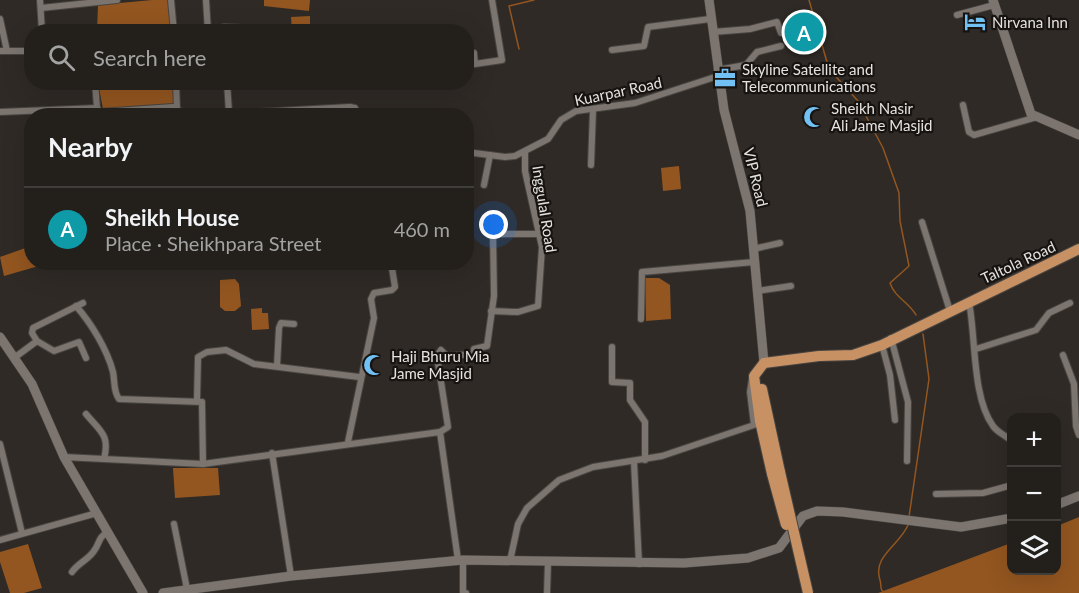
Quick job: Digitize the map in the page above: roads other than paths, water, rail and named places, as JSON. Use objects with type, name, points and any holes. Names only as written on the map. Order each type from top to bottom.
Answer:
[{"type":"main road","name":"Taltola Road","points":[[759,369],[819,356],[854,355],[1050,266],[1079,249]]},
{"type":"main road","points":[[759,369],[760,422],[808,593]]},
{"type":"main road","points":[[776,473],[801,593]]},
{"type":"street","points":[[40,0],[42,24]]},
{"type":"street","points":[[41,8],[117,0]]},
{"type":"street","points":[[171,0],[173,24]]},
{"type":"street","points":[[206,0],[208,24]]},
{"type":"street","points":[[474,53],[475,64],[502,60],[492,0]]},
{"type":"street","name":"VIP Road","points":[[709,0],[717,74],[729,133],[748,199],[757,291],[759,369]]},
{"type":"street","points":[[957,15],[993,3],[1026,105],[1037,117],[1068,128],[1079,135]]},
{"type":"street","points":[[0,19],[3,51],[24,51]]},
{"type":"street","points":[[612,50],[644,46],[647,42],[646,28],[710,19]]},
{"type":"street","points":[[713,32],[750,29],[778,22],[782,33]]},
{"type":"street","name":"Kuarpar Road","points":[[474,153],[505,158],[525,152],[551,136],[558,124],[569,114],[584,109],[593,110],[634,103],[746,64],[757,52],[781,46]]},
{"type":"street","points":[[96,90],[97,108]]},
{"type":"street","points":[[176,90],[177,108]]},
{"type":"street","points":[[225,108],[226,90]]},
{"type":"street","points":[[963,105],[969,132],[974,135],[1037,117]]},
{"type":"street","points":[[158,108],[174,108]]},
{"type":"street","points":[[332,108],[356,108]]},
{"type":"street","points":[[591,165],[593,110]]},
{"type":"street","points":[[0,112],[24,112]]},
{"type":"street","name":"Inggulal Road","points":[[491,311],[518,312],[538,306],[542,247],[525,171],[525,152]]},
{"type":"street","points":[[484,185],[490,155]]},
{"type":"street","points":[[921,222],[950,311]]},
{"type":"street","points":[[64,457],[203,464],[348,442],[440,432],[448,427],[437,356],[441,350],[447,356],[474,354],[474,349],[487,346],[494,296],[493,234],[539,234]]},
{"type":"street","points":[[753,249],[780,243]]},
{"type":"street","points":[[641,320],[642,272],[754,262]]},
{"type":"street","points":[[348,442],[359,377],[374,318],[372,295],[395,286],[392,270]]},
{"type":"street","points":[[757,291],[791,286]]},
{"type":"street","points":[[969,301],[976,349],[979,395],[994,429],[1007,438]]},
{"type":"street","points":[[976,349],[1036,330],[1050,313],[1070,303]]},
{"type":"street","points":[[87,358],[80,342],[54,351],[37,341],[32,333],[33,327],[79,305],[113,371],[115,394],[119,399],[197,400],[204,406],[203,464]]},
{"type":"street","points":[[277,366],[281,323],[294,324]]},
{"type":"street","points":[[0,337],[32,384],[64,457],[143,593]]},
{"type":"street","points":[[14,358],[37,341]]},
{"type":"street","points":[[887,341],[895,420]]},
{"type":"street","points":[[887,341],[909,402],[907,461]]},
{"type":"street","points":[[612,347],[612,382],[630,383],[630,400],[645,422],[645,460]]},
{"type":"street","points":[[197,400],[196,363],[203,354],[226,350],[248,361],[359,377]]},
{"type":"street","points":[[1063,355],[1074,384],[1076,426],[1079,435]]},
{"type":"street","points":[[510,561],[518,524],[526,508],[559,480],[593,467],[645,460],[754,425],[750,392],[759,369]]},
{"type":"street","points":[[86,414],[106,437],[108,444],[104,459]]},
{"type":"street","points":[[440,432],[465,593]]},
{"type":"street","points":[[0,444],[22,534]]},
{"type":"street","points":[[272,453],[291,576]]},
{"type":"street","points":[[634,462],[639,564]]},
{"type":"street","points":[[936,494],[983,493],[1007,486]]},
{"type":"street","points":[[1061,503],[1079,496]]},
{"type":"street","points":[[163,593],[291,576],[460,560],[639,564],[748,558],[779,548],[803,516],[817,512],[843,512],[962,527],[1007,519]]},
{"type":"street","points":[[0,540],[97,513]]},
{"type":"street","points":[[174,524],[187,589]]},
{"type":"street","points":[[72,572],[77,564],[95,550],[100,537],[108,532]]},
{"type":"street","points":[[547,593],[548,562]]},
{"type":"waterway","points":[[519,49],[509,6],[534,0]]},
{"type":"waterway","points":[[809,0],[829,69],[858,101],[883,148],[899,193],[900,221],[909,266],[890,283],[916,315]]},
{"type":"waterway","points":[[909,517],[929,379],[923,334]]},
{"type":"waterway","points":[[885,593],[881,588],[880,564],[908,525]]},
{"type":"place","name":"Nirvana Inn","points":[[975,22]]},
{"type":"place","name":"Sheikh House","points":[[804,32]]},
{"type":"place","name":"Skyline Satellite and Telecommunications","points":[[725,78]]},
{"type":"place","name":"Sheikh Nasir Ali Jame Masjid","points":[[814,117]]},
{"type":"place","name":"Haji Bhuru Mia Jame Masjid","points":[[374,365]]}]
